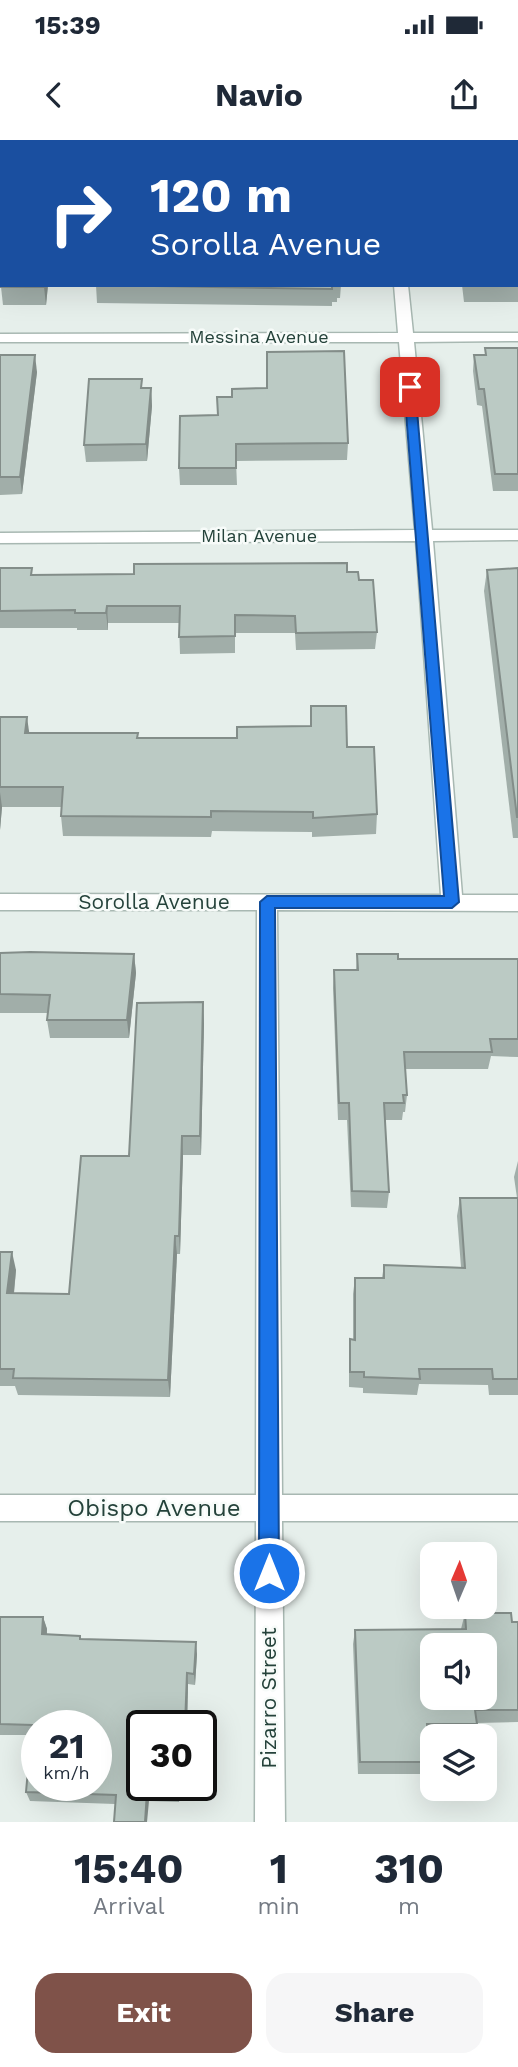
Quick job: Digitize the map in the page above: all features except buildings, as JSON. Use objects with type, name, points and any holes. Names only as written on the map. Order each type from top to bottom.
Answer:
[{"type":"street","points":[[401,287],[424,536],[452,902]]},
{"type":"street","name":"Messina Avenue","points":[[0,338],[518,337]]},
{"type":"street","name":"Milan Avenue","points":[[0,538],[518,535]]},
{"type":"street","name":"Sorolla Avenue","points":[[0,902],[518,903]]},
{"type":"street","name":"Pizarro Street","points":[[267,902],[270,1822]]},
{"type":"street","name":"Obispo Avenue","points":[[0,1508],[518,1508]]},
{"type":"route","points":[[269,1573],[267,902],[452,902],[410,387]]}]
